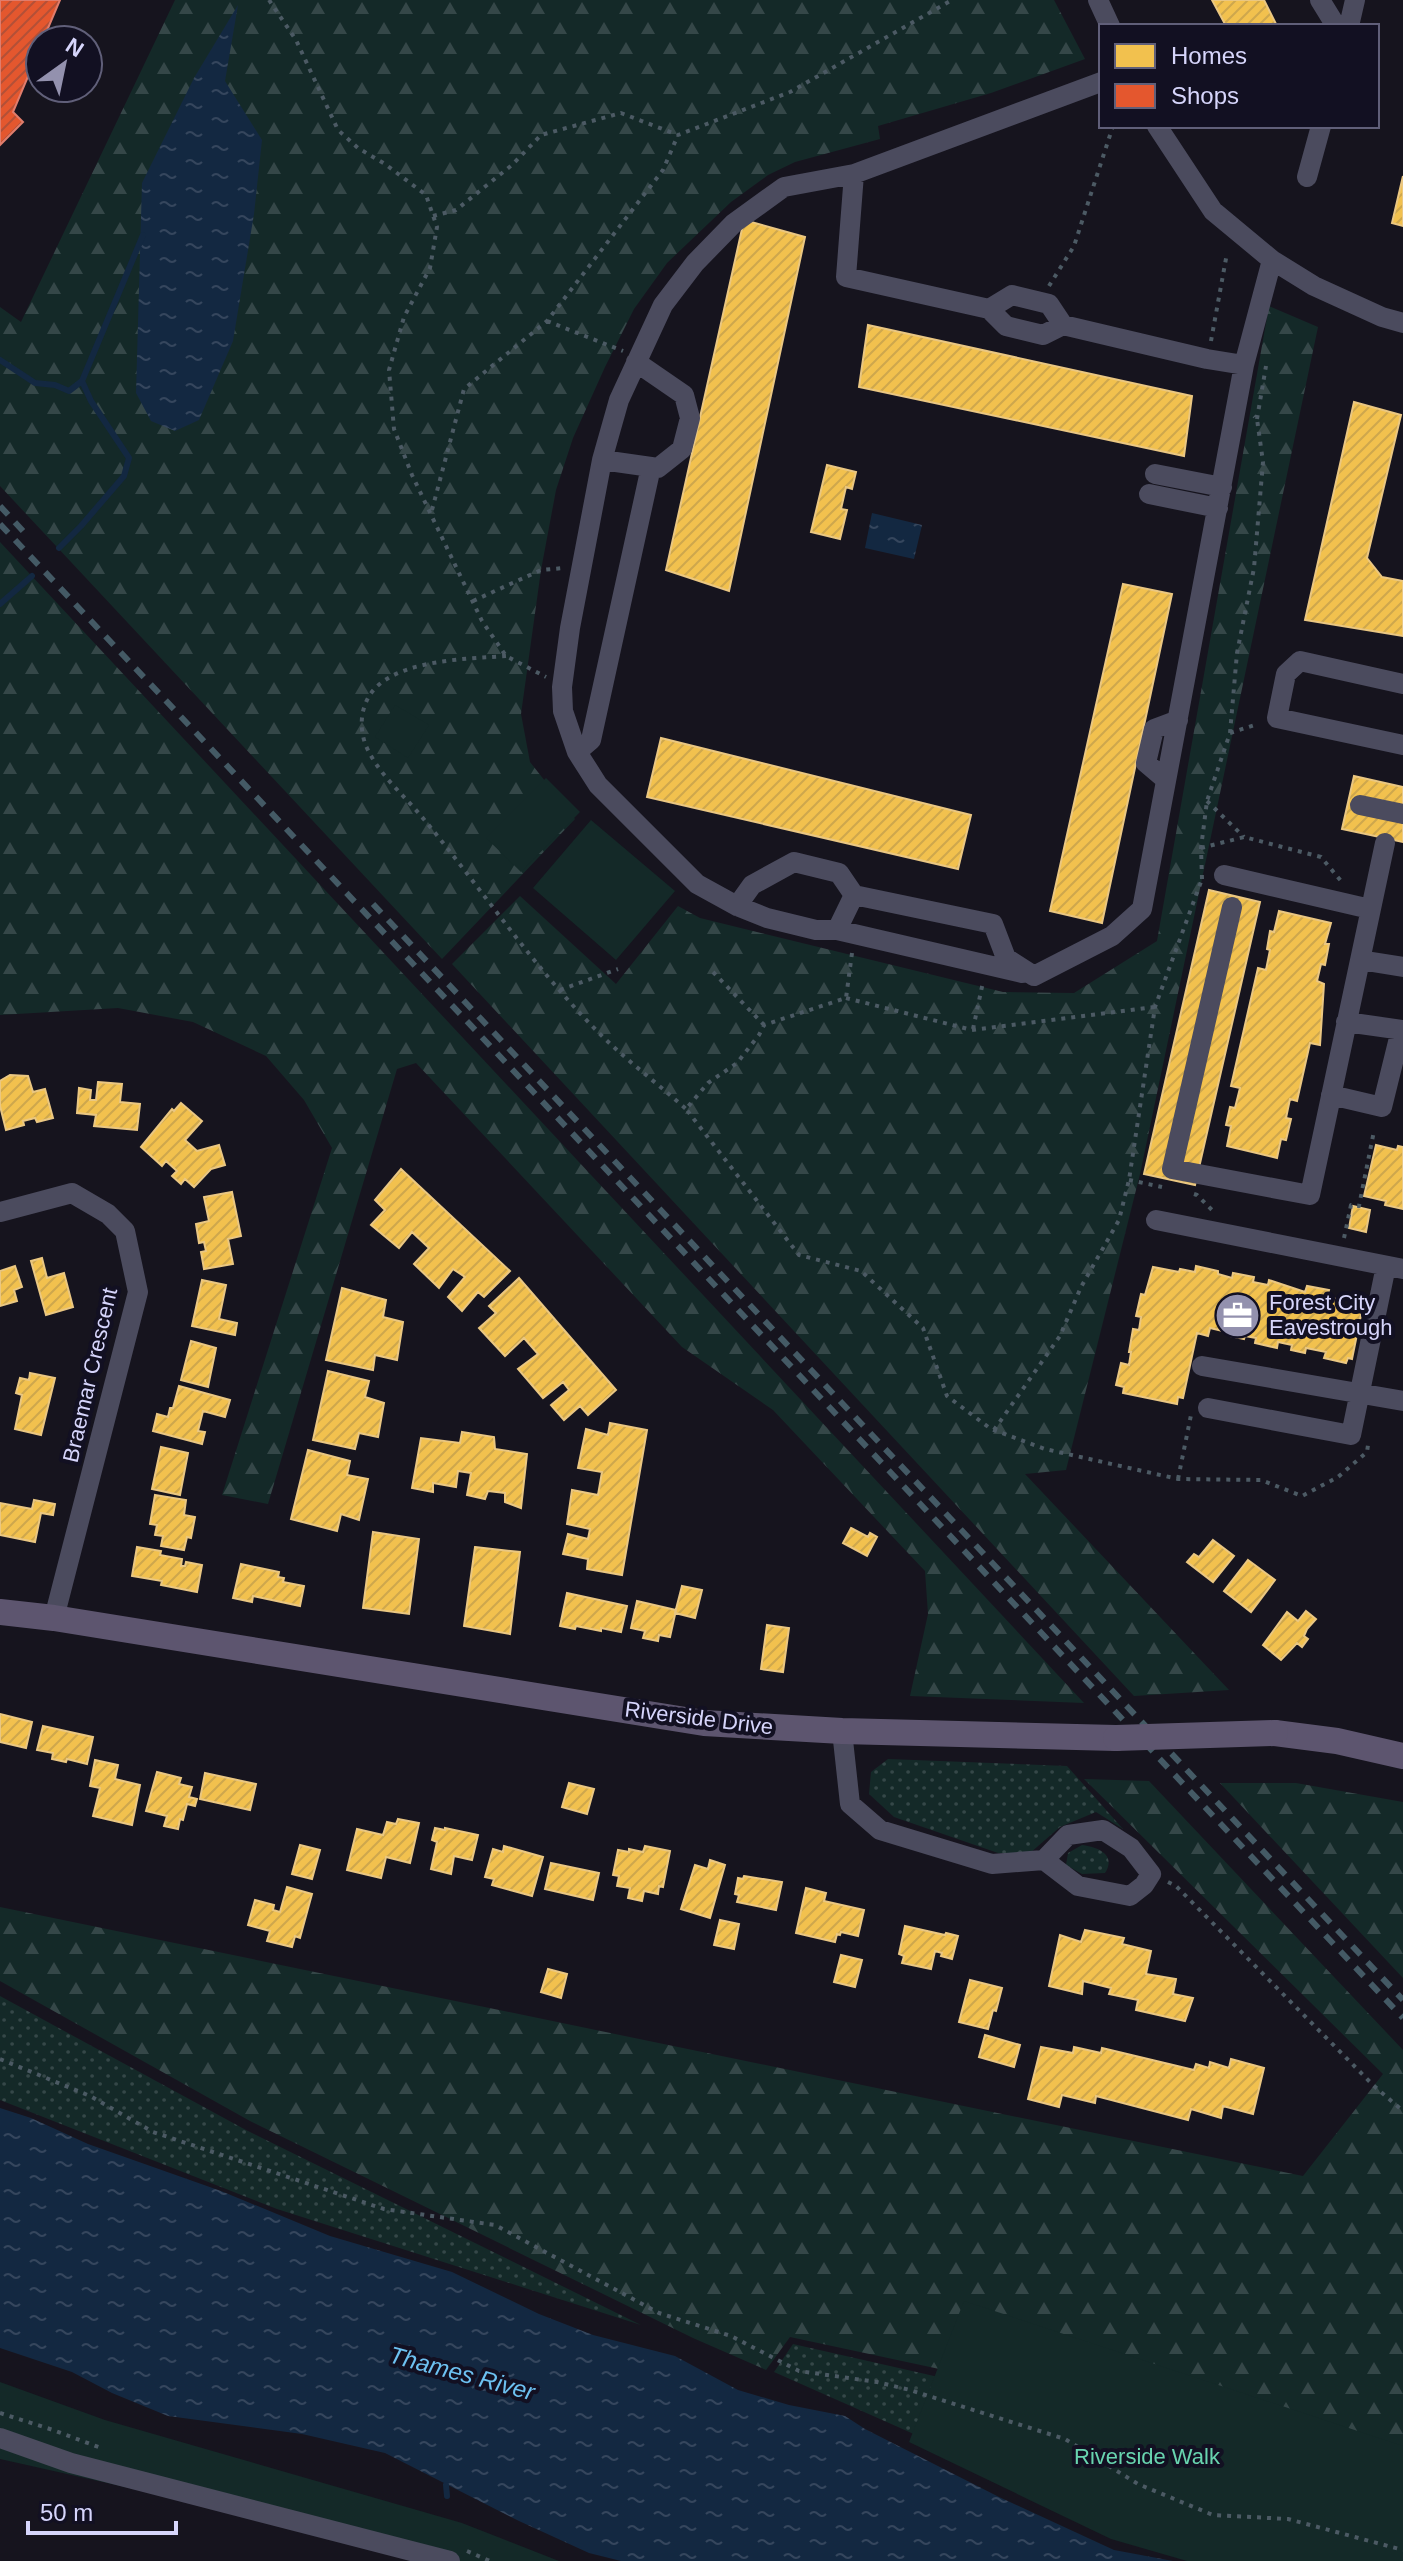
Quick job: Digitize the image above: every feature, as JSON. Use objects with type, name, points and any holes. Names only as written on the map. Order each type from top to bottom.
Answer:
[{"type":"main road","name":"Riverside Drive","points":[[0,1612],[54,1618],[704,1723],[842,1731],[1095,1737],[1275,1733],[1337,1741],[1403,1756]]},
{"type":"street","points":[[1098,0],[1109,24]]},
{"type":"street","points":[[1320,0],[1335,24]]},
{"type":"street","points":[[1349,24],[1355,0]]},
{"type":"street","points":[[1099,83],[854,174],[784,187],[734,223],[695,263],[663,305],[619,400],[602,460],[562,687],[563,711],[577,752],[598,785],[697,884],[767,918],[816,930],[846,932],[1034,976],[1112,936],[1142,909],[1244,365],[1272,260]]},
{"type":"street","points":[[1158,128],[1213,211],[1272,260],[1314,286],[1382,317],[1403,323]]},
{"type":"street","points":[[1307,177],[1320,128]]},
{"type":"street","points":[[854,174],[846,277],[989,309],[1006,326],[1043,335],[1063,325],[1244,365]]},
{"type":"street","points":[[989,309],[1012,295],[1049,304],[1063,325]]},
{"type":"street","points":[[602,460],[658,468],[682,449],[690,418],[684,395],[637,360]]},
{"type":"street","points":[[577,752],[591,740],[651,467]]},
{"type":"street","points":[[1218,508],[1152,484],[1222,487]]},
{"type":"street","points":[[1403,684],[1300,661],[1286,674],[1277,718],[1403,745]]},
{"type":"street","points":[[1360,805],[1403,814]]},
{"type":"street","points":[[1366,908],[1232,888],[1172,1169],[1310,1195],[1360,960],[1366,908],[1385,843]]},
{"type":"street","points":[[737,906],[752,885],[794,862],[839,873],[854,895],[993,924],[1006,958],[1034,976]]},
{"type":"street","points":[[846,932],[854,895]]},
{"type":"street","points":[[1360,960],[1403,967]]},
{"type":"street","points":[[1331,1095],[1382,1107],[1402,1030],[1346,1022]]},
{"type":"street","name":"Braemar Crescent","points":[[0,1212],[72,1193],[108,1214],[125,1231],[138,1292],[54,1618]]},
{"type":"street","points":[[1156,1220],[1394,1268],[1351,1435],[1200,1408]]},
{"type":"street","points":[[1202,1366],[1403,1401]]},
{"type":"street","points":[[842,1731],[850,1804],[880,1830],[992,1864],[1044,1860],[1068,1835],[1103,1830],[1131,1848],[1151,1874],[1144,1885],[1130,1896],[1078,1886],[1044,1860]]},
{"type":"street","points":[[0,2438],[86,2467],[450,2561]]},
{"type":"path","points":[[269,0],[296,40],[338,130],[358,148],[426,195],[437,227],[430,268],[404,317],[389,370],[394,429],[412,475],[482,621],[506,656],[562,687]]},
{"type":"path","points":[[433,216],[456,210],[512,165],[541,135],[621,113],[678,135],[790,92],[952,0]]},
{"type":"path","points":[[1039,302],[1074,246],[1112,128]]},
{"type":"path","points":[[431,513],[464,389],[547,321],[663,170],[678,135]]},
{"type":"path","points":[[1207,359],[1227,253]]},
{"type":"path","points":[[547,321],[637,360]]},
{"type":"path","points":[[994,1430],[1060,1336],[1081,1287],[1119,1220],[1129,1180],[1155,1007],[1202,879],[1201,848],[1207,801],[1230,733],[1237,653],[1254,568],[1263,462],[1257,419],[1237,403]]},
{"type":"path","points":[[473,601],[541,570],[581,567]]},
{"type":"path","points":[[506,656],[442,661],[381,681],[365,702],[361,723],[366,745],[384,776],[422,817],[522,947],[560,990],[599,1033],[686,1109],[799,1255],[861,1271],[923,1328],[947,1396],[994,1430],[1045,1449],[1178,1479],[1261,1480],[1302,1496],[1338,1477],[1367,1452],[1369,1439]]},
{"type":"path","points":[[1230,733],[1277,718]]},
{"type":"path","points":[[1207,801],[1244,837]]},
{"type":"path","points":[[1201,848],[1244,837],[1321,857],[1366,908]]},
{"type":"path","points":[[1202,879],[1232,888]]},
{"type":"path","points":[[846,932],[846,998]]},
{"type":"path","points":[[972,1030],[987,964]]},
{"type":"path","points":[[560,990],[618,969]]},
{"type":"path","points":[[713,972],[764,1025]]},
{"type":"path","points":[[686,1109],[708,1083],[737,1063],[764,1025],[846,998],[972,1030],[1155,1007]]},
{"type":"path","points":[[1341,1256],[1351,1205],[1359,1206],[1374,1131]]},
{"type":"path","points":[[1129,1180],[1170,1189]]},
{"type":"path","points":[[1184,1192],[1197,1195],[1236,1236]]},
{"type":"path","points":[[1178,1479],[1200,1408]]},
{"type":"path","points":[[1151,1874],[1176,1886],[1374,2086],[1403,2111]]},
{"type":"path","points":[[0,2059],[90,2096],[153,2132],[384,2209],[495,2225],[659,2313],[731,2336],[799,2371],[910,2390],[1065,2439],[1138,2484],[1213,2515],[1288,2519],[1403,2550]]},
{"type":"green space","points":[[175,0],[1054,0],[1085,59],[991,93],[878,126],[880,139],[795,162],[768,175],[731,202],[667,263],[634,309],[573,438],[556,490],[541,570],[521,714],[530,762],[575,819],[442,959],[0,486],[0,307],[21,322]]},
{"type":"green space","points":[[1269,306],[1318,327],[1140,1174],[1066,1470],[1025,1474],[1229,1690],[1134,1696],[452,964],[520,896],[616,984],[678,906],[700,918],[1003,992],[1074,993],[1157,941]]},
{"type":"green space","points":[[0,542],[1084,1703],[910,1696],[928,1614],[925,1571],[773,1410],[682,1347],[416,1063],[397,1069],[268,1504],[222,1495],[332,1148],[304,1100],[266,1056],[193,1022],[118,1008],[0,1015]]},
{"type":"green space","points":[[395,705],[429,725],[408,758],[375,737]]},
{"type":"green space","points":[[546,778],[580,812],[521,872],[486,838]]},
{"type":"green space","points":[[591,820],[675,891],[616,960],[533,888]]},
{"type":"green space","points":[[888,1759],[1067,1766],[1123,1829],[1096,1812],[1060,1827],[1030,1853],[998,1853],[894,1817],[869,1794],[871,1772]]},
{"type":"green space","points":[[1084,1779],[1149,1781],[1403,2050],[1403,2489],[1014,2385],[790,2337],[766,2370],[693,2338],[250,2121],[0,1981],[0,1907],[1303,2176],[1383,2074]]},
{"type":"green space","points":[[1220,1783],[1296,1783],[1403,1802],[1403,1978]]},
{"type":"green space","points":[[1082,1845],[1107,1856],[1109,1861],[1105,1873],[1082,1874],[1066,1865],[1068,1853]]},
{"type":"green space","points":[[0,1996],[246,2130],[641,2325],[277,2209],[0,2100]]},
{"type":"green space","name":"Riverside Walk","points":[[964,2301],[1403,2446],[1403,2561],[1187,2561],[1111,2539],[909,2442]]},
{"type":"green space","points":[[793,2344],[1009,2393],[1403,2561],[1047,2493],[774,2372]]},
{"type":"green space","points":[[0,2382],[105,2420],[462,2523],[559,2561],[412,2561],[210,2506],[0,2459]]},
{"type":"water","points":[[238,5],[225,81],[262,140],[254,214],[233,341],[199,420],[175,431],[151,421],[136,393],[142,183],[194,78]]},
{"type":"water","points":[[872,513],[922,525],[914,559],[865,548]]},
{"type":"water","name":"Thames River","points":[[0,2108],[31,2118],[88,2144],[221,2191],[330,2236],[452,2272],[539,2314],[593,2335],[675,2356],[738,2390],[789,2405],[845,2416],[999,2497],[1114,2550],[1173,2561],[621,2561],[589,2553],[519,2521],[385,2453],[302,2434],[168,2416],[112,2393],[72,2372],[0,2348]]},
{"type":"building: Homes","points":[[1212,0],[1264,0],[1276,24],[1225,24]]},
{"type":"building: Homes","points":[[1403,176],[1403,226],[1392,223]]},
{"type":"building: Homes","points":[[744,220],[805,237],[729,591],[666,570]]},
{"type":"building: Homes","points":[[868,325],[1192,396],[1184,456],[859,387]]},
{"type":"building: Homes","points":[[1354,402],[1401,415],[1367,558],[1382,577],[1403,581],[1403,636],[1305,620]]},
{"type":"building: Homes","points":[[827,465],[856,472],[852,489],[846,487],[841,509],[847,510],[840,539],[811,532]]},
{"type":"building: Homes","points":[[1123,584],[1172,594],[1102,923],[1050,911]]},
{"type":"building: Homes","points":[[661,738],[971,815],[958,869],[647,797]]},
{"type":"building: Homes","points":[[1354,776],[1403,787],[1403,842],[1342,829]]},
{"type":"building: Homes","points":[[1209,890],[1260,902],[1195,1185],[1144,1174]]},
{"type":"building: Homes","points":[[1279,911],[1331,923],[1325,944],[1329,944],[1325,965],[1321,964],[1317,981],[1324,984],[1320,1045],[1310,1043],[1297,1101],[1290,1099],[1286,1118],[1291,1119],[1286,1140],[1281,1139],[1277,1158],[1227,1146],[1231,1126],[1226,1125],[1230,1107],[1235,1108],[1240,1088],[1231,1086],[1258,968],[1266,970],[1270,931],[1274,932]]},
{"type":"building: Homes","points":[[10,1075],[28,1076],[33,1092],[45,1089],[53,1118],[23,1121],[24,1125],[6,1130],[0,1106],[0,1081]]},
{"type":"building: Homes","points":[[98,1082],[122,1084],[120,1102],[140,1104],[137,1130],[94,1126],[96,1115],[77,1113],[79,1088],[91,1090],[90,1100],[96,1100]]},
{"type":"building: Homes","points":[[181,1103],[202,1121],[185,1140],[197,1151],[219,1145],[225,1165],[211,1169],[194,1187],[185,1179],[181,1184],[172,1176],[177,1171],[166,1161],[162,1166],[141,1147],[172,1109],[174,1111]]},
{"type":"building: Homes","points":[[1376,1145],[1397,1150],[1398,1146],[1403,1147],[1403,1209],[1364,1196]]},
{"type":"building: Homes","points":[[401,1169],[510,1271],[484,1297],[478,1292],[462,1311],[448,1297],[465,1277],[453,1269],[439,1288],[414,1264],[429,1248],[412,1232],[399,1248],[371,1225],[385,1210],[375,1200]]},
{"type":"building: Homes","points":[[232,1192],[241,1236],[228,1239],[233,1264],[204,1269],[201,1252],[206,1251],[204,1242],[199,1243],[196,1224],[209,1221],[204,1197]]},
{"type":"building: Homes","points":[[1353,1206],[1370,1210],[1366,1232],[1349,1228]]},
{"type":"building: Homes","points":[[42,1258],[47,1278],[64,1273],[73,1307],[46,1315],[31,1261]]},
{"type":"building: Homes","points":[[15,1266],[22,1287],[14,1290],[17,1301],[0,1306],[0,1271]]},
{"type":"building: Homes","points":[[1196,1266],[1232,1278],[1233,1273],[1254,1277],[1253,1282],[1268,1285],[1269,1280],[1305,1292],[1307,1286],[1329,1290],[1327,1297],[1337,1299],[1336,1304],[1362,1310],[1352,1359],[1348,1358],[1346,1363],[1324,1358],[1326,1352],[1306,1348],[1305,1353],[1291,1350],[1292,1345],[1278,1342],[1277,1348],[1255,1343],[1256,1338],[1230,1336],[1231,1333],[1210,1328],[1208,1336],[1197,1333],[1183,1398],[1178,1397],[1177,1404],[1123,1393],[1124,1387],[1116,1385],[1121,1363],[1129,1365],[1133,1329],[1139,1330],[1141,1317],[1136,1316],[1141,1294],[1145,1295],[1153,1267],[1195,1272]]},
{"type":"building: Homes","points":[[519,1278],[616,1390],[588,1415],[580,1406],[564,1420],[551,1405],[569,1390],[563,1382],[543,1398],[518,1369],[538,1354],[524,1338],[505,1356],[479,1328],[496,1313],[489,1306]]},
{"type":"building: Homes","points":[[202,1280],[226,1285],[219,1319],[237,1323],[235,1335],[192,1326]]},
{"type":"building: Homes","points":[[342,1288],[386,1300],[383,1317],[403,1322],[397,1360],[375,1355],[373,1370],[326,1360]]},
{"type":"building: Homes","points":[[191,1341],[216,1348],[208,1387],[181,1380]]},
{"type":"building: Homes","points":[[328,1371],[369,1381],[365,1397],[384,1403],[378,1437],[359,1433],[355,1449],[313,1440]]},
{"type":"building: Homes","points":[[30,1373],[55,1378],[41,1435],[15,1429],[22,1395],[16,1393],[20,1378],[29,1380]]},
{"type":"building: Homes","points":[[179,1386],[230,1400],[225,1417],[203,1411],[198,1431],[205,1432],[202,1444],[153,1431],[157,1414],[168,1417]]},
{"type":"building: Homes","points":[[610,1423],[647,1430],[622,1575],[587,1569],[588,1559],[563,1554],[568,1534],[588,1539],[590,1529],[567,1524],[572,1490],[598,1495],[602,1472],[578,1468],[586,1429],[608,1435]]},
{"type":"building: Homes","points":[[462,1432],[494,1437],[495,1449],[527,1454],[521,1508],[505,1502],[505,1493],[488,1491],[485,1499],[467,1495],[471,1473],[458,1471],[456,1487],[433,1483],[433,1492],[412,1488],[421,1438],[460,1443]]},
{"type":"building: Homes","points":[[161,1447],[188,1453],[180,1495],[152,1489]]},
{"type":"building: Homes","points":[[308,1450],[350,1461],[347,1475],[368,1479],[359,1520],[341,1514],[337,1531],[291,1519]]},
{"type":"building: Homes","points":[[155,1495],[186,1500],[184,1515],[195,1517],[191,1538],[187,1537],[184,1550],[161,1546],[163,1536],[155,1535],[157,1525],[150,1524]]},
{"type":"building: Homes","points":[[34,1500],[55,1504],[53,1515],[41,1513],[35,1542],[0,1535],[0,1503],[32,1509]]},
{"type":"building: Homes","points":[[851,1528],[868,1537],[870,1533],[877,1537],[867,1556],[843,1543]]},
{"type":"building: Homes","points":[[373,1532],[419,1539],[409,1614],[363,1608]]},
{"type":"building: Homes","points":[[1213,1540],[1234,1556],[1213,1582],[1187,1562],[1194,1554],[1199,1557]]},
{"type":"building: Homes","points":[[137,1547],[182,1559],[181,1566],[185,1566],[186,1562],[202,1565],[197,1592],[132,1576]]},
{"type":"building: Homes","points":[[475,1547],[520,1552],[510,1634],[464,1626]]},
{"type":"building: Homes","points":[[1248,1560],[1275,1580],[1251,1612],[1224,1591]]},
{"type":"building: Homes","points":[[241,1564],[279,1572],[278,1577],[284,1578],[283,1582],[304,1586],[300,1606],[253,1596],[252,1602],[233,1598]]},
{"type":"building: Homes","points":[[682,1586],[702,1590],[695,1618],[675,1613]]},
{"type":"building: Homes","points":[[567,1593],[627,1606],[621,1632],[560,1626]]},
{"type":"building: Homes","points":[[637,1601],[676,1610],[670,1637],[659,1635],[658,1641],[643,1638],[645,1631],[631,1628]]},
{"type":"building: Homes","points":[[1306,1611],[1316,1619],[1304,1636],[1308,1639],[1302,1647],[1297,1643],[1281,1660],[1263,1645],[1287,1612],[1298,1621]]},
{"type":"building: Homes","points":[[767,1625],[789,1628],[783,1672],[761,1669]]},
{"type":"building: Homes","points":[[0,1714],[32,1722],[26,1748],[0,1742]]},
{"type":"building: Homes","points":[[43,1726],[93,1737],[87,1764],[52,1759],[53,1753],[37,1750]]},
{"type":"building: Homes","points":[[95,1760],[118,1765],[115,1779],[140,1785],[132,1825],[93,1816],[100,1788],[90,1786]]},
{"type":"building: Homes","points":[[157,1772],[181,1778],[179,1784],[192,1787],[189,1797],[197,1799],[195,1806],[187,1804],[178,1829],[164,1826],[167,1816],[146,1811]]},
{"type":"building: Homes","points":[[205,1773],[256,1784],[250,1810],[200,1799]]},
{"type":"building: Homes","points":[[569,1783],[594,1789],[587,1814],[562,1807]]},
{"type":"building: Homes","points":[[398,1819],[419,1823],[410,1863],[386,1857],[381,1878],[347,1870],[357,1829],[383,1835],[387,1822],[396,1824]]},
{"type":"building: Homes","points":[[435,1828],[478,1835],[472,1860],[454,1856],[451,1874],[431,1869],[437,1842],[432,1840]]},
{"type":"building: Homes","points":[[300,1845],[320,1850],[312,1879],[292,1874]]},
{"type":"building: Homes","points":[[504,1846],[543,1857],[532,1896],[492,1885],[494,1879],[485,1877],[493,1849],[503,1852]]},
{"type":"building: Homes","points":[[645,1846],[670,1851],[663,1887],[659,1886],[658,1894],[644,1891],[642,1901],[628,1898],[630,1888],[617,1886],[619,1876],[613,1875],[618,1850],[643,1852]]},
{"type":"building: Homes","points":[[710,1860],[725,1865],[710,1918],[681,1909],[695,1865],[708,1869]]},
{"type":"building: Homes","points":[[551,1863],[599,1873],[593,1900],[545,1889]]},
{"type":"building: Homes","points":[[744,1876],[782,1882],[776,1910],[737,1902],[738,1878],[743,1879]]},
{"type":"building: Homes","points":[[287,1887],[312,1894],[300,1938],[295,1936],[292,1947],[267,1941],[270,1931],[248,1925],[255,1900],[274,1905],[273,1910],[280,1912]]},
{"type":"building: Homes","points":[[806,1888],[826,1893],[824,1901],[864,1910],[858,1936],[841,1932],[837,1934],[835,1942],[796,1933]]},
{"type":"building: Homes","points":[[720,1920],[739,1924],[734,1949],[714,1945]]},
{"type":"building: Homes","points":[[905,1926],[958,1936],[952,1959],[935,1951],[931,1969],[902,1963],[904,1956],[899,1954]]},
{"type":"building: Homes","points":[[1085,1930],[1124,1938],[1122,1944],[1151,1951],[1146,1974],[1176,1979],[1173,1994],[1193,1998],[1185,2021],[1136,2010],[1138,2000],[1109,1994],[1111,1988],[1083,1981],[1082,1994],[1049,1986],[1060,1935],[1081,1942]]},
{"type":"building: Homes","points":[[841,1955],[862,1960],[855,1987],[834,1982]]},
{"type":"building: Homes","points":[[548,1969],[567,1974],[561,1998],[541,1992]]},
{"type":"building: Homes","points":[[970,1980],[1002,1988],[988,2029],[959,2022]]},
{"type":"building: Homes","points":[[985,2035],[1020,2045],[1014,2067],[979,2057]]},
{"type":"building: Homes","points":[[1041,2047],[1073,2053],[1074,2047],[1101,2053],[1102,2048],[1194,2070],[1196,2064],[1209,2068],[1210,2062],[1229,2068],[1231,2059],[1264,2068],[1253,2114],[1223,2106],[1221,2118],[1191,2109],[1188,2120],[1096,2096],[1095,2103],[1062,2095],[1059,2107],[1028,2099]]},
{"type":"building: Shops","points":[[0,0],[60,0],[50,24],[24,24],[24,86],[13,112],[23,122],[0,145]]},
{"type":"waterway","points":[[0,360],[35,383],[55,385],[69,391],[82,381],[143,235]]},
{"type":"waterway","points":[[59,548],[124,476],[129,458],[91,401],[82,381]]},
{"type":"waterway","points":[[0,604],[32,576]]},
{"type":"waterway","points":[[446,2485],[447,2496]]},
{"type":"railway","points":[[0,506],[23,531]]},
{"type":"railway","points":[[0,524],[1403,2018]]},
{"type":"railway","points":[[373,904],[1403,2000]]},
{"type":"place","name":"Forest City Eavestrough","points":[[1238,1315]]}]
